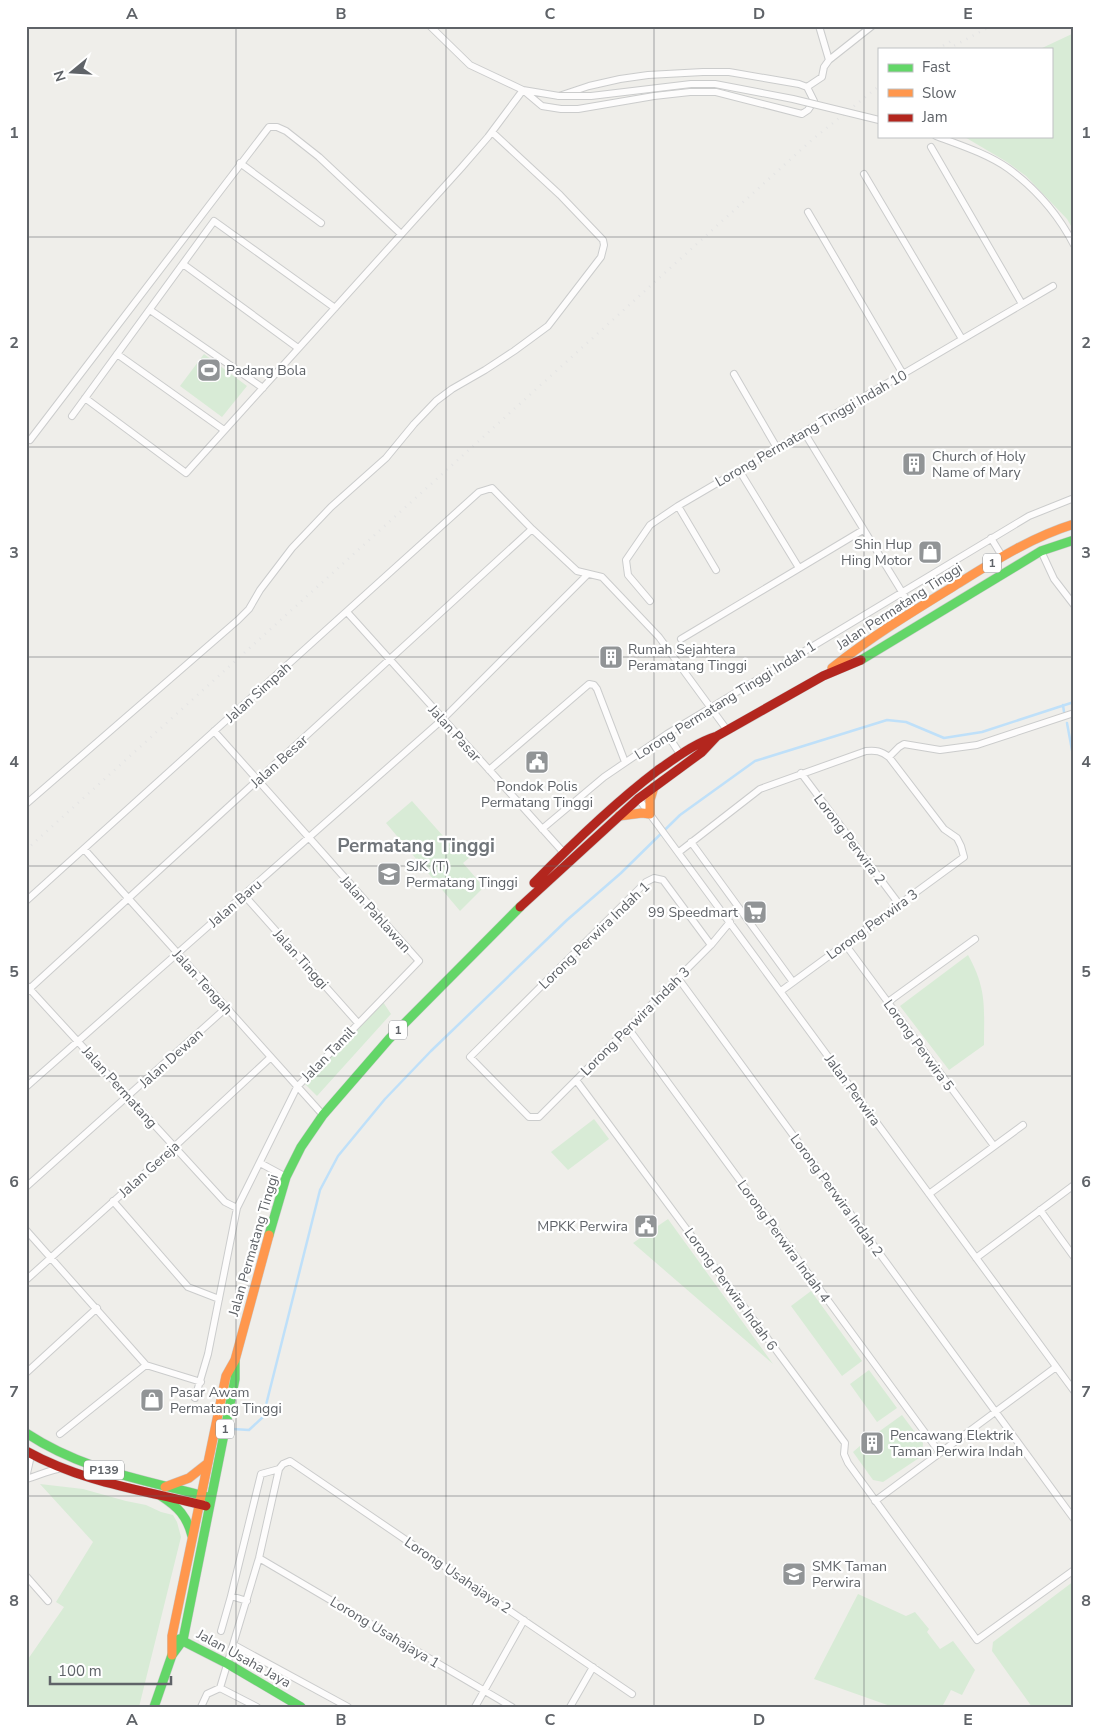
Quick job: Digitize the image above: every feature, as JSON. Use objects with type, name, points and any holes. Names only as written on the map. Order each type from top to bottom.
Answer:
[{"type":"main road","name":"Jalan Permatang Tinggi","points":[[823,676],[856,648],[1002,556],[1054,529],[1074,524]]},
{"type":"main road","name":"Jalan Permatang Tinggi","points":[[528,898],[534,884],[601,816],[631,790],[680,754],[701,741],[717,736],[823,676],[859,661],[1041,551],[1074,540]]},
{"type":"main road","points":[[914,610],[922,616],[933,616]]},
{"type":"main road","name":"Jalan Permatang Tinggi","points":[[206,1496],[208,1463],[226,1376],[235,1360],[286,1177],[301,1147],[323,1115],[389,1039],[528,898],[638,799],[702,752],[717,736]]},
{"type":"main road","points":[[619,816],[642,813],[650,814],[650,795],[656,785]]},
{"type":"main road","name":"Jalan Permatang Tinggi","points":[[154,1707],[172,1655],[183,1640],[204,1506],[235,1379],[235,1360]]},
{"type":"main road","name":"P139","points":[[26,1433],[68,1458],[88,1466],[206,1496]]},
{"type":"main road","name":"P139","points":[[27,1452],[58,1469],[82,1478],[204,1506]]},
{"type":"main road","points":[[166,1487],[196,1475],[208,1463]]},
{"type":"main road","points":[[161,1496],[179,1506],[186,1514],[192,1541]]},
{"type":"main road","name":"Jalan Permatang Tinggi","points":[[172,1655],[172,1636],[192,1541],[204,1506]]},
{"type":"main road","name":"Jalan Usaha Jaya","points":[[172,1636],[228,1664],[297,1706]]},
{"type":"street","points":[[430,26],[470,64],[523,90],[542,106],[578,109],[654,96],[690,92],[716,92],[802,114],[808,110],[814,101],[807,87]]},
{"type":"street","points":[[819,26],[829,60]]},
{"type":"street","points":[[559,96],[589,86],[620,79],[648,75],[703,72],[729,72],[807,87],[822,77],[824,68],[829,60],[872,26]]},
{"type":"street","points":[[523,90],[559,96],[591,96],[691,84],[715,84],[793,99],[878,120]]},
{"type":"street","points":[[85,398],[186,473],[492,132],[523,90]]},
{"type":"street","points":[[30,440],[269,127],[277,126],[286,131],[319,157],[402,234]]},
{"type":"street","points":[[26,804],[238,620],[249,609],[260,590],[292,548],[331,507],[386,458],[436,401],[514,351],[548,326],[601,257],[604,245],[602,240],[560,195],[492,132]]},
{"type":"street","points":[[941,138],[987,156],[1009,169],[1049,207],[1074,245]]},
{"type":"street","points":[[931,147],[1022,304]]},
{"type":"street","points":[[240,163],[321,223]]},
{"type":"street","points":[[864,174],[962,339]]},
{"type":"street","points":[[808,212],[903,374]]},
{"type":"street","points":[[72,416],[214,221],[334,308]]},
{"type":"street","points":[[183,264],[298,348]]},
{"type":"street","name":"Lorong Permatang Tinggi Indah 10","points":[[650,601],[628,576],[626,560],[650,525],[678,506],[1053,286]]},
{"type":"street","points":[[150,310],[263,388]]},
{"type":"street","points":[[117,354],[224,430]]},
{"type":"street","points":[[734,374],[777,448]]},
{"type":"street","points":[[804,432],[914,610]]},
{"type":"street","points":[[739,470],[799,568]]},
{"type":"street","name":"Jalan Simpah","points":[[26,901],[479,492],[492,488],[532,529]]},
{"type":"street","name":"Lorong Permatang Tinggi Indah 1","points":[[542,829],[604,777],[667,734],[991,538],[1029,516],[1074,498]]},
{"type":"street","points":[[678,506],[716,570]]},
{"type":"street","points":[[532,529],[577,571],[587,575],[602,577],[653,631],[727,730]]},
{"type":"street","name":"Jalan Besar","points":[[27,988],[128,899],[532,529]]},
{"type":"street","points":[[681,639],[864,530]]},
{"type":"street","points":[[991,538],[1002,556]]},
{"type":"street","points":[[1041,551],[1054,579],[1074,605]]},
{"type":"street","points":[[443,719],[587,575]]},
{"type":"street","name":"Jalan Pasar","points":[[346,612],[564,853]]},
{"type":"street","points":[[489,770],[589,684],[594,685],[597,689],[625,762]]},
{"type":"street","points":[[678,852],[760,789],[801,773],[866,752],[880,751],[889,756],[904,744],[940,750],[977,745],[1074,713]]},
{"type":"street","name":"Jalan Baru","points":[[26,1087],[443,719]]},
{"type":"street","name":"Jalan Pahlawan","points":[[214,731],[418,961]]},
{"type":"street","points":[[667,734],[680,754]]},
{"type":"street","name":"Lorong Perwira 3","points":[[780,991],[964,857],[957,838],[944,829],[889,756]]},
{"type":"street","name":"Lorong Perwira 2","points":[[801,773],[899,904]]},
{"type":"street","name":"Jalan Perwira","points":[[631,790],[669,839],[1074,1391]]},
{"type":"street","points":[[692,842],[794,982]]},
{"type":"street","name":"Jalan Tengah","points":[[84,849],[323,1115]]},
{"type":"street","name":"Lorong Perwira Indah 1","points":[[539,1118],[529,1117],[470,1057],[646,882],[654,878],[663,880],[711,945]]},
{"type":"street","name":"Jalan Tinggi","points":[[244,895],[358,1023]]},
{"type":"street","name":"Lorong Perwira Indah 3","points":[[539,1118],[711,945],[730,922]]},
{"type":"street","points":[[888,1002],[975,939]]},
{"type":"street","name":"Lorong Perwira 5","points":[[845,944],[994,1146]]},
{"type":"street","name":"Jalan Tamil","points":[[195,1398],[201,1382],[237,1208],[297,1087],[418,961]]},
{"type":"street","name":"Lorong Perwira Indah 2","points":[[678,978],[1074,1519]]},
{"type":"street","name":"Jalan Permatang","points":[[27,988],[225,1202],[237,1208]]},
{"type":"street","name":"Jalan Dewan","points":[[26,1187],[226,1008]]},
{"type":"street","name":"Lorong Perwira Indah 4","points":[[628,1028],[940,1453]]},
{"type":"street","name":"Jalan Gereja","points":[[26,1280],[271,1057]]},
{"type":"street","name":"Lorong Perwira Indah 6","points":[[576,1080],[845,1443],[844,1454],[848,1463],[977,1640],[1074,1570]]},
{"type":"street","points":[[929,1194],[1023,1124]]},
{"type":"street","points":[[260,1163],[286,1177]]},
{"type":"street","points":[[976,1258],[1072,1186]]},
{"type":"street","points":[[114,1201],[188,1287],[219,1299]]},
{"type":"street","points":[[1040,1210],[1074,1257]]},
{"type":"street","points":[[26,1230],[146,1365],[201,1382]]},
{"type":"street","points":[[26,1373],[97,1308]]},
{"type":"street","points":[[60,1434],[146,1365]]},
{"type":"street","points":[[875,1501],[1056,1367]]},
{"type":"street","points":[[26,1429],[37,1441]]},
{"type":"street","points":[[27,1452],[29,1466],[26,1478],[37,1477],[44,1472],[58,1469]]},
{"type":"street","name":"Lorong Usahajaya 2","points":[[281,1466],[290,1461],[632,1694]]},
{"type":"street","points":[[201,1707],[207,1694],[220,1688],[228,1664],[259,1558],[281,1466]]},
{"type":"street","points":[[221,1631],[261,1474],[281,1466]]},
{"type":"street","name":"Lorong Usahajaya 1","points":[[259,1558],[512,1707]]},
{"type":"street","points":[[26,1576],[48,1601]]},
{"type":"street","points":[[231,1596],[247,1602]]},
{"type":"street","points":[[475,1707],[524,1620]]},
{"type":"street","name":"Jalan Usaha Jaya","points":[[234,1645],[348,1707]]},
{"type":"street","points":[[570,1707],[593,1667]]},
{"type":"street","points":[[220,1688],[257,1707]]},
{"type":"green space","points":[[1074,33],[1074,231],[1067,219],[1026,176],[1007,162],[966,138],[1052,138],[1052,48],[1042,48]]},
{"type":"green space","name":"Padang Bola","points":[[204,354],[247,386],[222,417],[180,386]]},
{"type":"green space","points":[[412,801],[451,845],[450,848],[455,845],[457,847],[464,841],[475,853],[463,863],[482,885],[481,890],[460,911],[386,823]]},
{"type":"green space","points":[[968,955],[979,978],[983,999],[984,1045],[949,1070],[900,1006]]},
{"type":"green space","points":[[383,1002],[391,1014],[317,1096],[305,1084]]},
{"type":"green space","points":[[594,1119],[609,1139],[568,1170],[551,1152]]},
{"type":"green space","points":[[668,1219],[773,1364],[633,1243]]},
{"type":"green space","points":[[811,1291],[862,1361],[842,1376],[791,1306]]},
{"type":"green space","points":[[869,1370],[897,1408],[877,1422],[850,1384]]},
{"type":"green space","points":[[902,1415],[923,1443],[922,1456],[883,1482],[873,1480],[853,1452],[861,1445],[867,1454],[883,1442],[877,1433]]},
{"type":"green space","points":[[40,1484],[83,1489],[146,1505],[173,1515],[177,1522],[181,1537],[139,1707],[26,1707],[26,1662],[64,1607],[56,1602],[93,1542]]},
{"type":"green space","points":[[1074,1581],[1074,1707],[1032,1707],[992,1651],[993,1642]]},
{"type":"green space","points":[[858,1594],[906,1616],[915,1612],[929,1629],[927,1632],[940,1649],[953,1641],[975,1670],[962,1695],[951,1690],[942,1707],[893,1707],[814,1679]]},
{"type":"waterway","points":[[233,1429],[249,1430],[263,1417],[320,1190],[338,1156],[385,1099],[431,1051],[567,920],[621,873],[680,815],[755,761],[887,720],[906,722],[944,738],[982,732],[1074,702]]},
{"type":"waterway","points":[[1063,705],[1064,712]]},
{"type":"waterway","points":[[1067,723],[1074,761]]},
{"type":"railway","points":[[950,48],[991,26]]},
{"type":"railway","points":[[939,48],[953,40]]},
{"type":"railway","points":[[26,850],[813,139],[878,87]]},
{"type":"traffic: fast","points":[[861,660],[1041,551],[1074,540]]},
{"type":"traffic: fast","points":[[269,1235],[286,1177],[301,1147],[323,1115],[389,1039],[520,907]]},
{"type":"traffic: fast","points":[[154,1707],[172,1655],[183,1640],[235,1379],[235,1361]]},
{"type":"traffic: fast","points":[[26,1433],[48,1446],[92,1465],[137,1479],[208,1497]]},
{"type":"traffic: fast","points":[[161,1496],[181,1513],[192,1536]]},
{"type":"traffic: fast","points":[[179,1639],[228,1664],[301,1707]]},
{"type":"traffic: slow","points":[[832,668],[894,624],[987,566],[1029,542],[1074,524]]},
{"type":"traffic: slow","points":[[619,816],[642,813],[650,814],[650,800],[654,787]]},
{"type":"traffic: slow","points":[[172,1655],[172,1636],[226,1376],[235,1360],[269,1235]]},
{"type":"traffic: slow","points":[[165,1487],[189,1478],[208,1463]]},
{"type":"traffic: jam","points":[[534,883],[609,810],[672,760],[694,746],[717,736],[823,676],[861,660]]},
{"type":"traffic: jam","points":[[520,907],[638,799],[702,752],[717,736]]},
{"type":"traffic: jam","points":[[26,1451],[48,1462],[92,1478],[206,1506]]},
{"type":"place","name":"Padang Bola","points":[[209,370]]},
{"type":"place","name":"Church of Holy Name of Mary","points":[[914,464]]},
{"type":"place","name":"Shin Hup Hing Motor","points":[[930,552]]},
{"type":"place","name":"Rumah Sejahtera Peramatang Tinggi","points":[[611,657]]},
{"type":"place","name":"Pondok Polis Permatang Tinggi","points":[[537,762]]},
{"type":"place","name":"SJK (T) Permatang Tinggi","points":[[389,874]]},
{"type":"place","name":"99 Speedmart","points":[[755,912]]},
{"type":"place","name":"MPKK Perwira","points":[[646,1226]]},
{"type":"place","name":"Pasar Awam Permatang Tinggi","points":[[152,1400]]},
{"type":"place","name":"Pencawang Elektrik Taman Perwira Indah","points":[[872,1443]]},
{"type":"place","name":"SMK Taman Perwira","points":[[794,1574]]},
{"type":"district","name":"Permatang Tinggi","points":[[416,845]]}]
